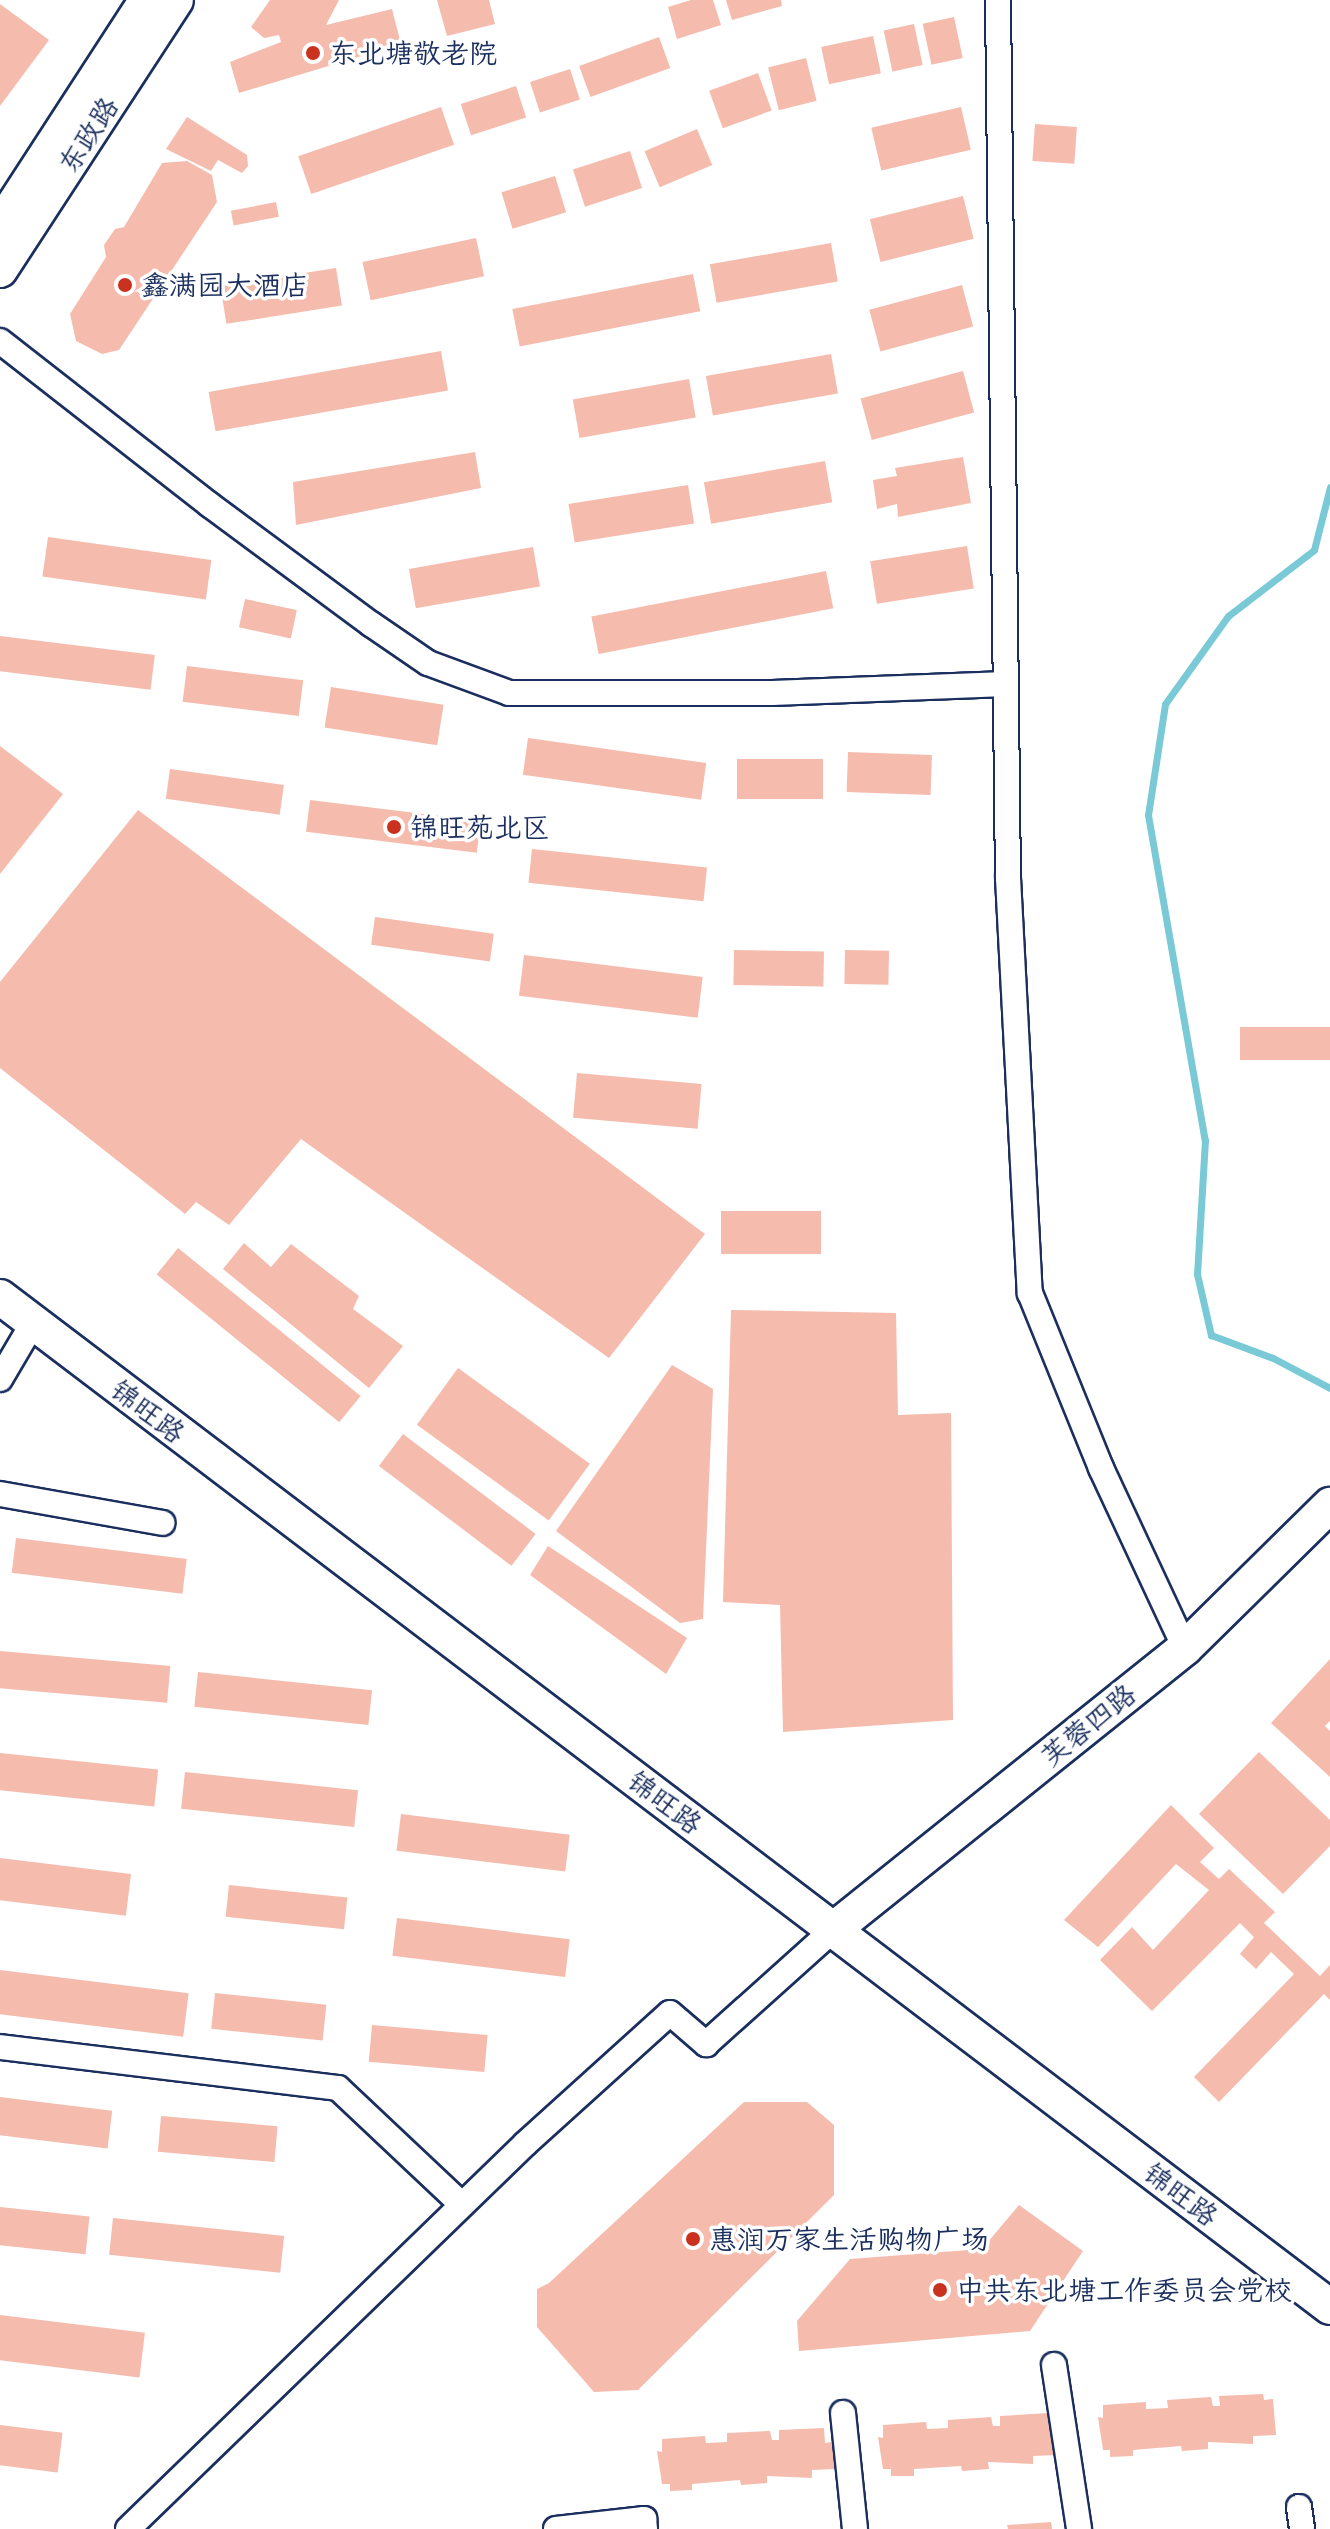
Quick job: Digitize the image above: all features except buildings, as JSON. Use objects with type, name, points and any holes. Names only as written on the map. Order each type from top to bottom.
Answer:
[{"type":"street","name":"东政路","points":[[0,226],[147,0]]},
{"type":"street","name":"东政路","points":[[0,270],[176,0]]},
{"type":"street","points":[[998,0],[1008,878],[1030,1293],[1101,1468],[1185,1648]]},
{"type":"street","points":[[0,341],[371,624],[428,663],[509,693],[772,693],[1006,684]]},
{"type":"street","name":"锦旺路","points":[[0,1297],[1330,2307]]},
{"type":"street","points":[[0,1379],[33,1323]]},
{"type":"street","points":[[0,1494],[162,1523]]},
{"type":"street","name":"芙蓉四路","points":[[833,1930],[1185,1648],[1330,1505]]},
{"type":"street","points":[[128,2529],[462,2205],[670,2013],[706,2044],[833,1930]]},
{"type":"street","points":[[0,2047],[338,2088],[462,2205]]},
{"type":"street","points":[[1054,2365],[1079,2529]]},
{"type":"street","points":[[843,2413],[855,2529]]},
{"type":"street","points":[[556,2529],[644,2519],[645,2529]]},
{"type":"waterway","points":[[1330,487],[1314,550],[1228,616],[1165,704],[1148,815],[1205,1140],[1197,1274],[1211,1335],[1273,1358],[1330,1388]]},
{"type":"place","name":"东北塘敬老院","points":[[313,53]]},
{"type":"place","name":"鑫满园大酒店","points":[[125,285]]},
{"type":"place","name":"锦旺苑北区","points":[[394,827]]},
{"type":"place","name":"惠润万家生活购物广场","points":[[693,2239]]},
{"type":"place","name":"中共东北塘工作委员会党校","points":[[940,2290]]}]
